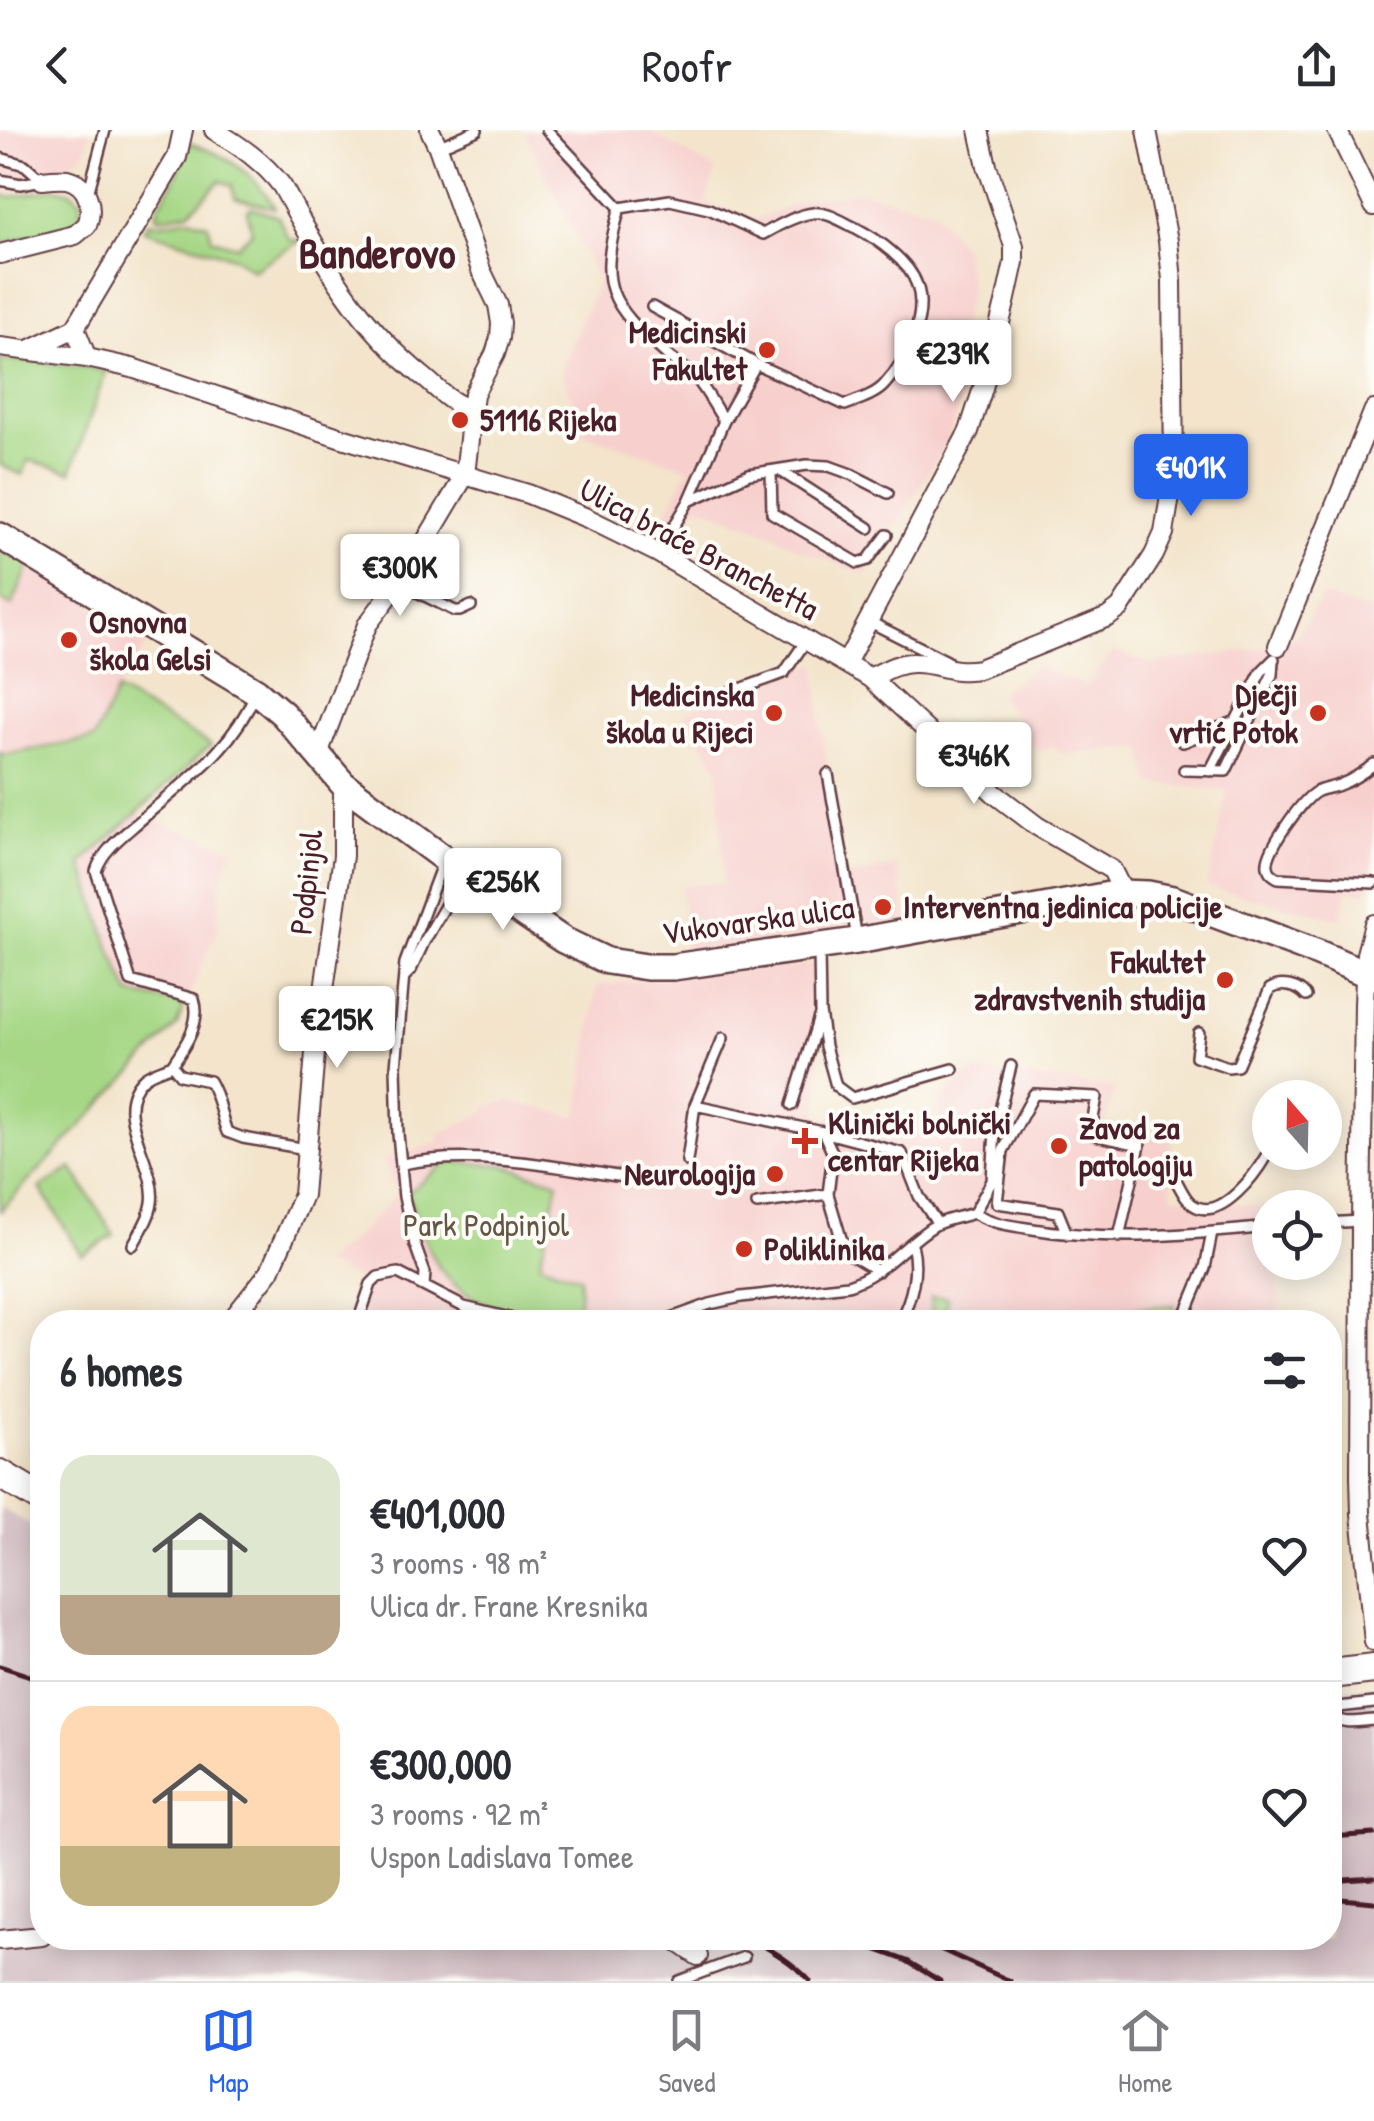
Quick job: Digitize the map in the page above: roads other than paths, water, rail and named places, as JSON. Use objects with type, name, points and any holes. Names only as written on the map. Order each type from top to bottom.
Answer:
[{"type":"main road","name":"Vukovarska ulica","points":[[0,536],[256,691],[282,714],[343,784],[563,940],[625,965],[673,967],[858,941],[1120,893],[1173,899],[1370,976]]},
{"type":"main road","points":[[0,1474],[30,1490]]},
{"type":"main road","points":[[1342,1673],[1374,1669]]},
{"type":"street","points":[[30,349],[76,328],[177,157],[183,130]]},
{"type":"street","points":[[214,130],[271,171],[342,291],[378,334],[441,392],[471,410]]},
{"type":"street","points":[[846,663],[969,431],[1005,303],[1014,246],[979,130]]},
{"type":"street","points":[[870,678],[917,662],[959,672],[978,669],[1108,617],[1116,612],[1154,555],[1164,533],[1174,471],[1175,373],[1168,241],[1147,130]]},
{"type":"street","points":[[1337,130],[1374,206]]},
{"type":"street","points":[[318,754],[367,625],[399,583],[465,475],[474,394],[500,338],[498,305],[481,270],[434,139]]},
{"type":"street","points":[[0,254],[75,234],[90,218],[84,190],[70,180],[42,180]]},
{"type":"street","points":[[76,328],[87,358]]},
{"type":"street","name":"Ulica braće Branchetta","points":[[0,347],[132,368],[558,506],[658,553],[870,678],[995,794],[1037,826],[1112,870],[1120,893]]},
{"type":"street","points":[[1276,654],[1374,410]]},
{"type":"street","name":"Podpinjol","points":[[239,1310],[270,1270],[304,1196],[315,1054],[343,856],[343,784]]},
{"type":"street","points":[[1374,924],[1366,954],[1370,976],[1368,1154],[1360,1221],[1374,1642]]},
{"type":"street","points":[[0,1940],[30,1937]]},
{"type":"street","points":[[689,1950],[698,1956]]},
{"type":"lane","points":[[88,196],[105,130]]},
{"type":"lane","points":[[434,139],[477,130]]},
{"type":"lane","points":[[547,130],[620,208]]},
{"type":"lane","points":[[0,158],[26,166],[42,180]]},
{"type":"lane","points":[[0,180],[21,184],[42,180]]},
{"type":"lane","points":[[620,208],[670,200],[710,208],[763,234],[814,212],[836,218],[864,232],[902,262],[916,283],[920,302],[919,320],[908,347],[884,387],[844,404],[756,364],[652,308]]},
{"type":"lane","points":[[620,208],[609,243],[611,294],[632,322],[694,375],[724,420]]},
{"type":"lane","points":[[658,553],[756,364]]},
{"type":"lane","points":[[688,501],[750,474],[807,465],[829,466],[888,494]]},
{"type":"lane","points":[[775,470],[869,528]]},
{"type":"lane","points":[[775,470],[772,512],[858,563],[868,560],[887,534]]},
{"type":"lane","points":[[399,583],[455,611],[471,606]]},
{"type":"lane","points":[[868,621],[947,662],[948,670]]},
{"type":"lane","points":[[708,702],[784,672],[806,641]]},
{"type":"lane","points":[[1210,771],[1261,672],[1276,654]]},
{"type":"lane","points":[[1184,770],[1226,771],[1272,674],[1276,654]]},
{"type":"lane","points":[[133,1246],[147,1220],[152,1182],[131,1116],[131,1096],[146,1077],[172,1065],[188,1041],[198,1010],[194,999],[131,981],[96,871],[100,858],[110,848],[232,738],[256,691]]},
{"type":"lane","points":[[1183,742],[1236,721]]},
{"type":"lane","points":[[1374,764],[1359,776],[1317,791],[1302,804],[1289,818],[1268,862],[1271,873],[1278,878],[1374,883]]},
{"type":"lane","points":[[828,774],[858,941]]},
{"type":"lane","points":[[424,1286],[426,1273],[404,1197],[396,1067],[405,963],[454,866]]},
{"type":"lane","points":[[404,978],[432,927],[454,866]]},
{"type":"lane","points":[[819,946],[820,1012],[829,1069],[836,1086],[852,1098],[953,1070]]},
{"type":"lane","points":[[1199,1034],[1196,1056],[1237,1066],[1270,989],[1297,987],[1306,996]]},
{"type":"lane","points":[[792,1105],[820,1012]]},
{"type":"lane","points":[[687,1161],[694,1105],[723,1038]]},
{"type":"lane","points":[[172,1065],[180,1075],[209,1081],[217,1094],[227,1132],[309,1149]]},
{"type":"lane","points":[[974,1214],[992,1181],[995,1130],[1011,1066]]},
{"type":"lane","points":[[1067,1234],[1058,1212],[997,1203],[1003,1151],[1034,1094],[1097,1097],[1090,1134],[1140,1145],[1119,1237]]},
{"type":"lane","points":[[694,1105],[823,1132],[902,1154],[937,1224]]},
{"type":"lane","points":[[823,1132],[833,1154],[828,1194],[841,1238],[851,1255],[878,1271]]},
{"type":"lane","points":[[402,1164],[436,1158],[479,1158],[637,1179]]},
{"type":"lane","points":[[1177,1182],[1194,1206],[1215,1208],[1257,1170]]},
{"type":"lane","points":[[758,1204],[828,1194]]},
{"type":"lane","points":[[693,1310],[741,1297],[863,1281],[937,1224],[974,1214],[989,1222],[1119,1237],[1252,1229]]},
{"type":"lane","points":[[1342,1222],[1360,1221]]},
{"type":"lane","points":[[1187,1310],[1206,1268],[1212,1233]]},
{"type":"lane","points":[[904,1310],[913,1285],[916,1261],[912,1244]]},
{"type":"lane","points":[[362,1310],[371,1284],[389,1273],[398,1273],[477,1310]]},
{"type":"lane","points":[[1342,1710],[1374,1703]]},
{"type":"lane","points":[[1342,1720],[1374,1720]]},
{"type":"lane","points":[[679,1981],[744,1957]]},
{"type":"railway","points":[[0,1666],[30,1676]]},
{"type":"railway","points":[[1342,1836],[1374,1834]]},
{"type":"railway","points":[[1342,1880],[1374,1878]]},
{"type":"railway","points":[[1342,1899],[1374,1902]]},
{"type":"railway","points":[[769,1950],[810,1981]]},
{"type":"railway","points":[[877,1950],[907,1961],[940,1981]]},
{"type":"railway","points":[[942,1950],[1010,1981]]},
{"type":"place","name":"Medicinski Fakultet","points":[[767,350]]},
{"type":"place","name":"51116 Rijeka","points":[[460,420]]},
{"type":"place","name":"Osnovna škola Gelsi","points":[[69,640]]},
{"type":"place","name":"Medicinska škola u Rijeci","points":[[774,713]]},
{"type":"place","name":"Dječji vrtić Potok","points":[[1318,713]]},
{"type":"place","name":"Interventna jedinica policije","points":[[883,907]]},
{"type":"place","name":"Fakultet zdravstvenih studija","points":[[1225,980]]},
{"type":"place","name":"Klinički bolnički centar Rijeka","points":[[805,1141]]},
{"type":"place","name":"Zavod za patologiju","points":[[1059,1146]]},
{"type":"place","name":"Neurologija","points":[[775,1174]]},
{"type":"place","name":"Poliklinika","points":[[744,1249]]},
{"type":"district","name":"Banderovo","points":[[377,253]]},
{"type":"park label","name":"Park Podpinjol","points":[[486,1225]]}]
